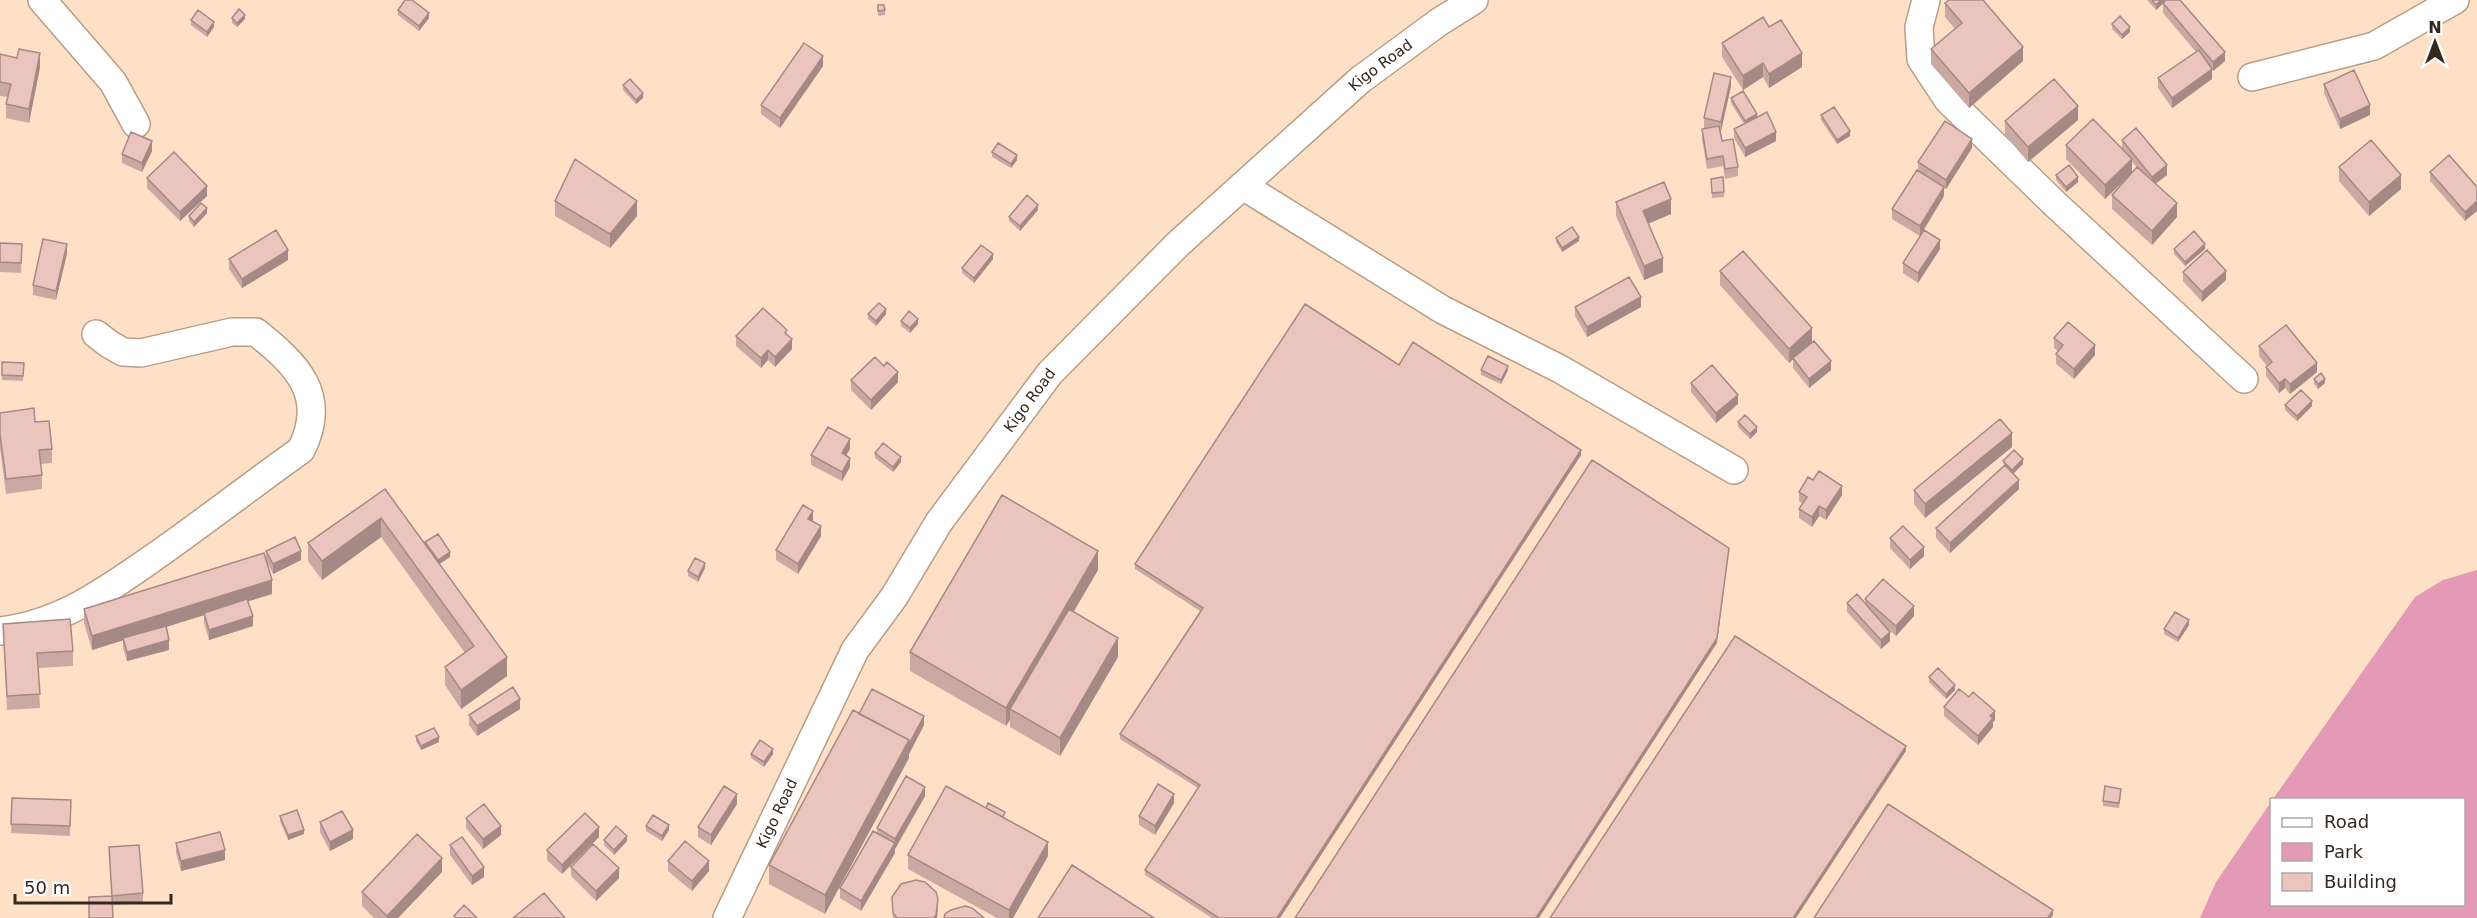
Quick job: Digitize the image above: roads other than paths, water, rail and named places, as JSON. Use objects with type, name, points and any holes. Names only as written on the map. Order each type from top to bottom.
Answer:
[{"type":"street","points":[[42,0],[113,82],[136,124]]},
{"type":"street","name":"Kigo Road","points":[[727,918],[855,650],[894,597],[939,522],[1050,373],[1178,244],[1360,80],[1439,22],[1474,0]]},
{"type":"street","points":[[1926,0],[1919,27],[1922,59],[1948,100],[2055,204],[2244,379]]},
{"type":"street","points":[[2252,77],[2374,46],[2455,0]]},
{"type":"street","points":[[1243,186],[1443,310],[1560,369],[1734,471]]},
{"type":"street","points":[[0,631],[25,627],[67,613],[108,590],[301,450],[308,435],[310,404],[306,383],[297,368],[256,332],[232,332],[141,353],[123,352],[96,334]]}]
